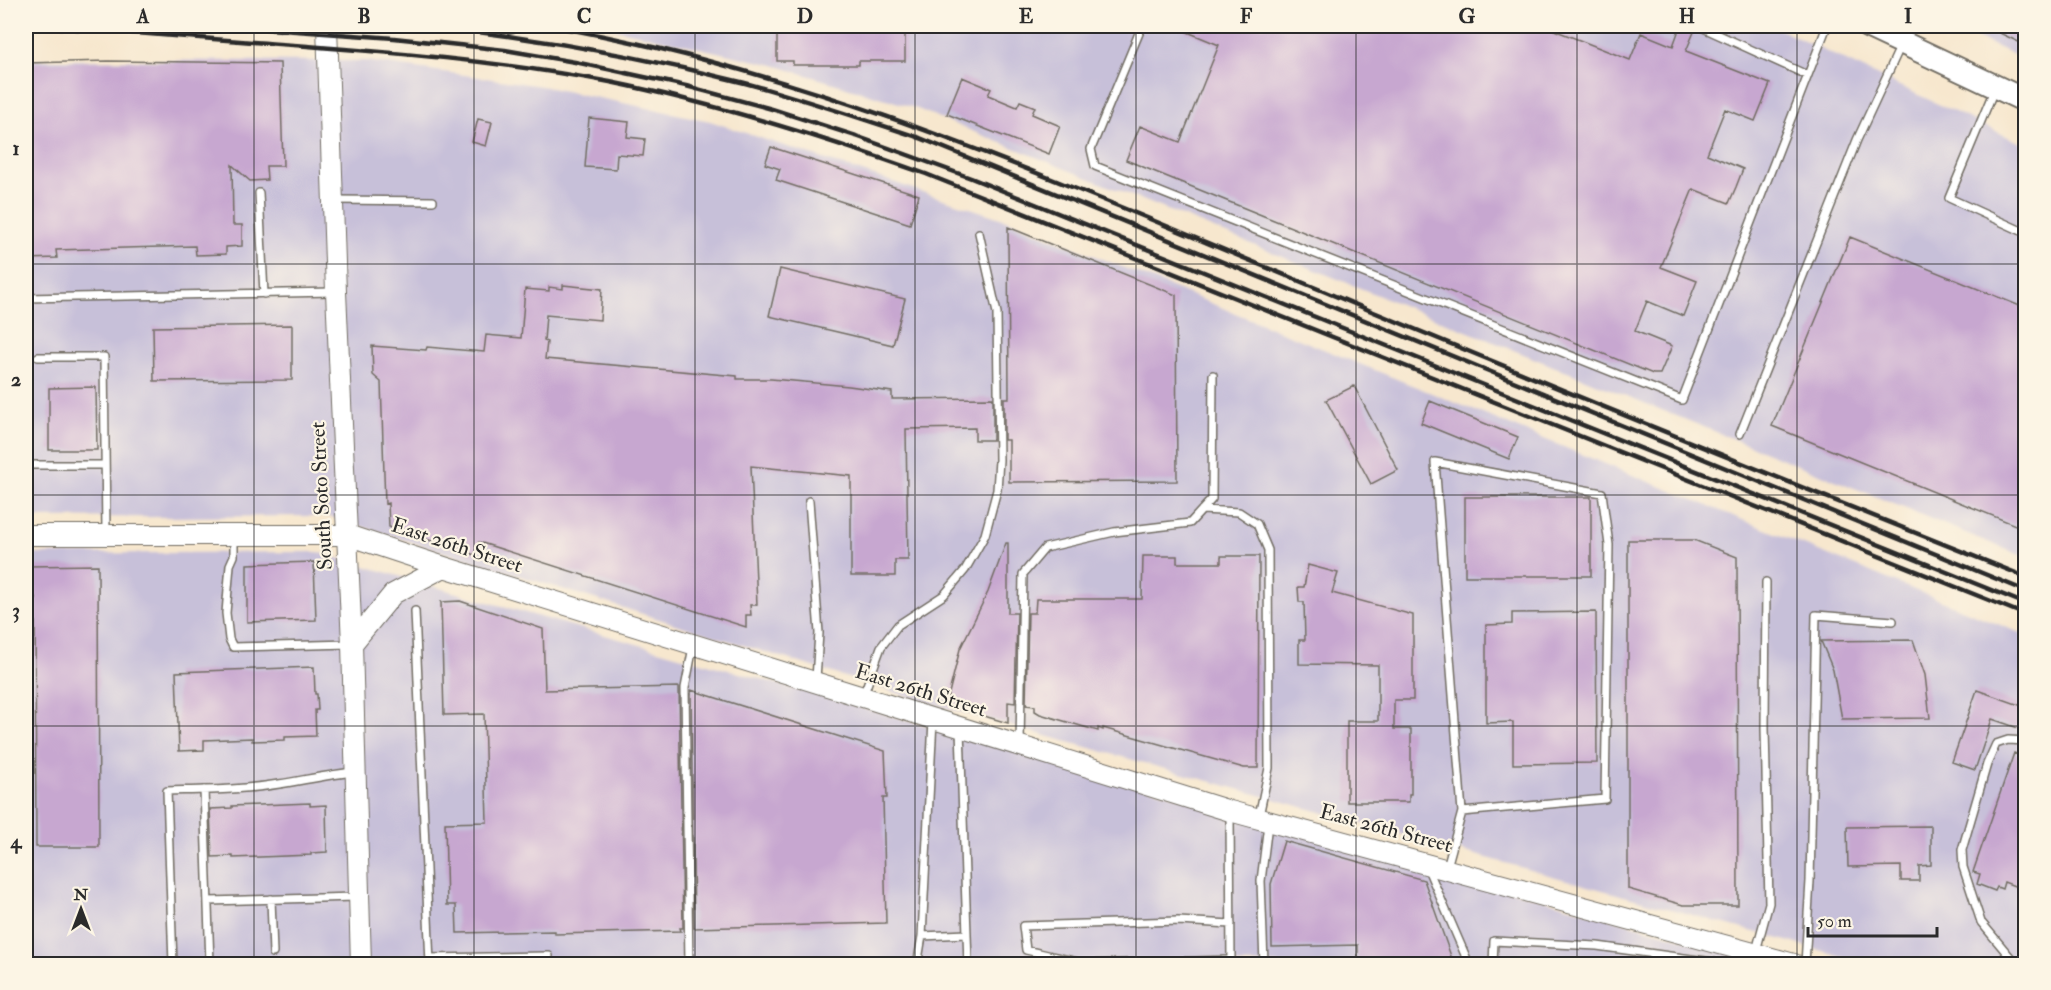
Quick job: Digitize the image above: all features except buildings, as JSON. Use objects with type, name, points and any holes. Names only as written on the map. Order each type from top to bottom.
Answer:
[{"type":"main road","points":[[1867,26],[2025,101]]},
{"type":"street","name":"South Soto Street","points":[[327,26],[332,200],[352,644],[361,964]]},
{"type":"street","name":"East 26th Street","points":[[26,535],[347,535],[1230,811],[1794,964]]},
{"type":"street","points":[[352,644],[393,594],[444,567]]},
{"type":"lane","points":[[1142,26],[1091,149],[1095,166],[1682,400],[1827,26]]},
{"type":"lane","points":[[1699,26],[1807,75]]},
{"type":"lane","points":[[1740,434],[1857,140],[1902,42]]},
{"type":"lane","points":[[1996,87],[1949,198],[2025,233]]},
{"type":"lane","points":[[259,194],[264,294]]},
{"type":"lane","points":[[332,200],[433,201]]},
{"type":"lane","points":[[863,697],[881,647],[898,625],[944,596],[965,570],[985,535],[997,490],[999,460],[997,313],[980,233]]},
{"type":"lane","points":[[26,298],[336,292]]},
{"type":"lane","points":[[38,357],[104,357],[106,535]]},
{"type":"lane","points":[[1020,746],[1023,574],[1046,548],[1114,532],[1190,523],[1212,499],[1213,375]]},
{"type":"lane","points":[[1447,870],[1462,812],[1435,462],[1602,493],[1609,545],[1605,799],[1462,812]]},
{"type":"lane","points":[[26,465],[105,465]]},
{"type":"lane","points":[[809,501],[819,633],[816,682]]},
{"type":"lane","points":[[1202,510],[1239,512],[1257,524],[1268,550],[1269,768],[1263,820],[1263,964]]},
{"type":"lane","points":[[233,535],[234,556],[230,565],[226,614],[229,639],[233,647],[352,644]]},
{"type":"lane","points":[[1756,954],[1769,903],[1765,728],[1766,582]]},
{"type":"lane","points":[[415,611],[430,961],[549,956]]},
{"type":"lane","points":[[1805,964],[1810,881],[1816,615],[1893,621]]},
{"type":"lane","points":[[689,964],[685,688],[693,644]]},
{"type":"lane","points":[[913,964],[918,960],[922,936],[933,719]]},
{"type":"lane","points":[[960,727],[968,964]]},
{"type":"lane","points":[[2016,964],[1981,922],[1963,867],[1962,850],[1987,764],[1996,744],[2008,740],[2025,741]]},
{"type":"lane","points":[[173,964],[167,791],[279,784],[322,775],[356,772]]},
{"type":"lane","points":[[204,790],[210,964]]},
{"type":"lane","points":[[1230,811],[1231,924],[1231,962],[1087,964],[1026,950],[1023,937],[1023,927],[1178,921],[1231,924]]},
{"type":"lane","points":[[1426,864],[1469,964]]},
{"type":"lane","points":[[208,901],[359,897]]},
{"type":"lane","points":[[271,899],[273,953]]},
{"type":"lane","points":[[922,936],[967,934]]},
{"type":"lane","points":[[1493,964],[1494,941],[1597,946],[1713,963],[1713,942]]},
{"type":"shaded area","points":[[603,26],[1772,26],[2025,145],[2025,557],[915,108],[774,65]]},
{"type":"shaded area","points":[[1952,26],[2025,26],[2025,60]]},
{"type":"shaded area","points":[[26,60],[366,61],[541,86],[710,121],[1009,221],[2025,635],[2025,964],[1869,964],[935,705],[328,516],[26,518]]},
{"type":"shaded area","points":[[317,552],[1772,964],[26,964],[26,554]]},
{"type":"railway","points":[[33,26],[362,50],[487,63],[610,82],[690,100],[770,122],[926,174],[2026,615]]},
{"type":"railway","points":[[228,26],[394,38],[505,50],[575,62],[686,86],[772,109],[856,136],[971,178],[2026,604]]},
{"type":"railway","points":[[426,26],[587,48],[706,73],[833,109],[920,138],[2026,591]]},
{"type":"railway","points":[[551,26],[648,46],[742,70],[928,131],[1019,166],[1567,392],[2026,577]]}]
